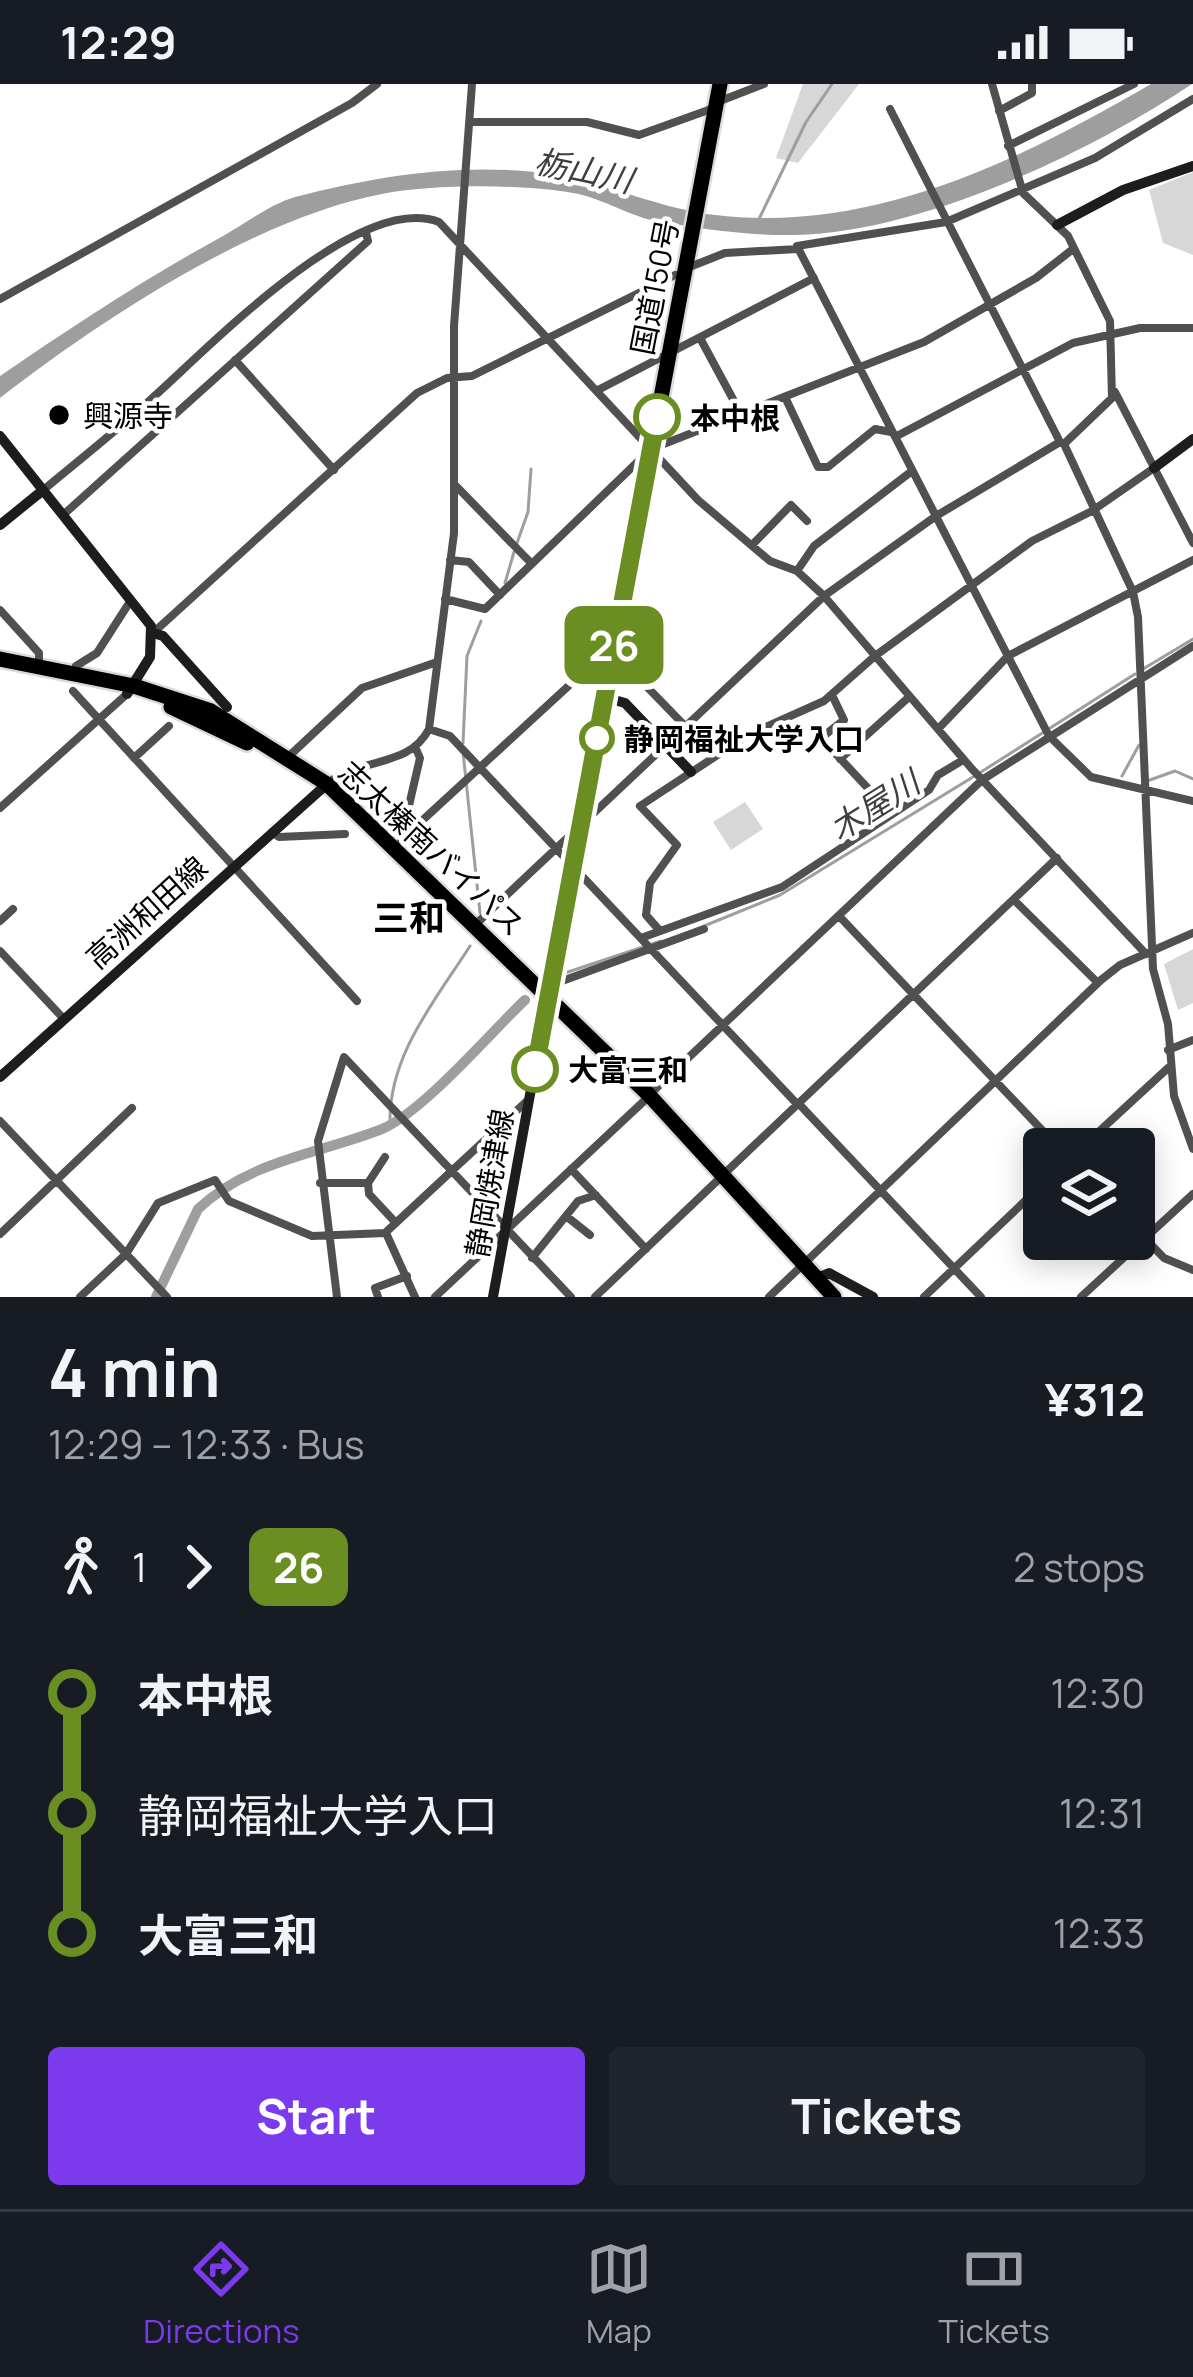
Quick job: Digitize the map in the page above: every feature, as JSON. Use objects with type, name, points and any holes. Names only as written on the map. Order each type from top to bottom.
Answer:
[{"type":"highway","name":"国道150号","points":[[549,996],[720,84]]},
{"type":"highway","name":"志太榛南バイパス","points":[[0,659],[211,711],[288,757],[549,996]]},
{"type":"highway","name":"志太榛南バイパス","points":[[0,669],[131,690],[225,731],[323,787],[398,843],[549,996]]},
{"type":"highway","points":[[549,996],[721,1177],[822,1297]]},
{"type":"highway","points":[[801,1267],[834,1297]]},
{"type":"main road","points":[[1057,225],[1098,201],[1193,166]]},
{"type":"main road","points":[[0,436],[132,599],[153,633],[150,657],[131,690]]},
{"type":"main road","points":[[1154,468],[1193,439]]},
{"type":"main road","points":[[0,525],[42,491]]},
{"type":"main road","points":[[153,633],[163,636],[227,707]]},
{"type":"main road","points":[[604,697],[626,703],[691,772]]},
{"type":"main road","name":"高洲和田線","points":[[0,1078],[323,787]]},
{"type":"main road","name":"静岡焼津線","points":[[493,1297],[549,996]]},
{"type":"main road","points":[[817,1278],[830,1273],[873,1297]]},
{"type":"street","points":[[0,299],[352,104],[376,84]]},
{"type":"street","points":[[323,787],[348,767],[416,749],[428,729],[450,560],[458,377],[454,326],[464,243],[472,84]]},
{"type":"street","points":[[472,122],[587,122],[639,135],[764,84]]},
{"type":"street","points":[[992,84],[1022,191],[1074,249],[1112,334],[1114,390],[1193,543]]},
{"type":"street","points":[[998,111],[1032,93],[1032,84]]},
{"type":"street","points":[[1008,147],[1134,84]]},
{"type":"street","points":[[692,266],[725,253],[799,249],[945,219],[1022,191],[1148,130],[1193,99]]},
{"type":"street","points":[[890,109],[1063,441],[1133,592],[1140,664],[1150,953],[1169,1067],[1193,1148]]},
{"type":"street","points":[[42,491],[300,268],[392,221],[424,217],[447,226],[698,500],[770,561],[797,571],[824,596],[982,780],[1150,953]]},
{"type":"street","points":[[63,515],[368,241],[365,233]]},
{"type":"street","points":[[799,249],[1042,727],[1091,776],[1193,801]]},
{"type":"street","points":[[445,599],[480,610],[651,449],[924,342],[1074,249]]},
{"type":"street","points":[[153,633],[417,393],[472,376],[675,275]]},
{"type":"street","points":[[598,390],[814,278]]},
{"type":"street","points":[[785,397],[818,467],[828,466],[875,429],[894,435],[1024,373],[1073,343],[1112,334],[1193,328]]},
{"type":"street","points":[[700,338],[741,414]]},
{"type":"street","points":[[235,360],[334,470]]},
{"type":"street","points":[[476,924],[824,596],[936,516],[1063,441],[1114,390]]},
{"type":"street","points":[[660,931],[646,915],[650,883],[677,845],[640,806],[748,735],[832,694],[875,656],[1032,541],[1092,511],[1154,468]]},
{"type":"street","points":[[797,571],[814,547],[913,471]]},
{"type":"street","points":[[454,485],[532,564]]},
{"type":"street","points":[[752,545],[790,505],[807,521]]},
{"type":"street","points":[[450,560],[469,562],[500,595]]},
{"type":"street","points":[[938,730],[1008,656],[1193,560]]},
{"type":"street","points":[[76,666],[97,653],[132,599]]},
{"type":"street","points":[[0,610],[39,653],[39,665]]},
{"type":"street","points":[[435,1297],[447,1293],[505,1231],[982,780],[1193,646]]},
{"type":"street","points":[[398,843],[613,649],[685,725]]},
{"type":"street","points":[[288,757],[362,688],[437,662]]},
{"type":"street","points":[[0,808],[131,690]]},
{"type":"street","points":[[74,692],[357,1001]]},
{"type":"street","points":[[832,694],[844,719],[821,738],[892,814]]},
{"type":"street","points":[[839,759],[909,697]]},
{"type":"street","points":[[134,758],[170,726]]},
{"type":"street","points":[[428,729],[450,736],[981,1297]]},
{"type":"street","points":[[398,843],[420,758],[416,749]]},
{"type":"street","points":[[640,938],[782,887],[964,760]]},
{"type":"street","points":[[272,832],[279,837],[345,834]]},
{"type":"street","points":[[595,1297],[1057,858]]},
{"type":"street","points":[[1013,899],[1098,983]]},
{"type":"street","points":[[0,921],[13,909]]},
{"type":"street","points":[[838,916],[1040,1128]]},
{"type":"street","points":[[549,996],[704,929]]},
{"type":"street","points":[[769,1297],[1120,964],[1193,933]]},
{"type":"street","points":[[0,951],[63,1018]]},
{"type":"street","points":[[1168,1050],[1193,1040]]},
{"type":"street","points":[[337,1297],[318,1147],[344,1057],[571,1297]]},
{"type":"street","points":[[1103,1128],[1169,1067]]},
{"type":"street","points":[[80,1297],[126,1253],[158,1203],[215,1180],[227,1198],[312,1236],[386,1233],[529,1099]]},
{"type":"street","points":[[0,1234],[132,1108]]},
{"type":"street","points":[[0,1121],[162,1292]]},
{"type":"street","points":[[386,1157],[368,1184],[369,1194],[396,1223]]},
{"type":"street","points":[[571,1169],[646,1249]]},
{"type":"street","points":[[320,1183],[368,1184]]},
{"type":"street","points":[[1155,1227],[1193,1194]]},
{"type":"street","points":[[532,1258],[578,1201],[596,1196]]},
{"type":"street","points":[[924,1297],[1023,1203]]},
{"type":"street","points":[[566,1216],[590,1234]]},
{"type":"street","points":[[386,1233],[415,1297]]},
{"type":"street","points":[[1155,1249],[1164,1258],[1193,1270]]},
{"type":"street","points":[[1081,1297],[1120,1260]]},
{"type":"street","points":[[378,1297],[375,1288],[407,1276]]},
{"type":"shaded area","points":[[803,84],[859,84],[798,163],[776,158]]},
{"type":"shaded area","points":[[1151,84],[1192,84],[1104,136],[1002,185],[948,205],[844,231],[778,235],[710,229],[649,220],[573,193],[504,187],[403,191],[333,206],[232,248],[182,275],[85,336],[0,398],[0,376],[138,286],[295,197],[392,177],[491,169],[576,179],[715,215],[774,218],[831,213],[888,202],[997,164]]},
{"type":"shaded area","points":[[1193,172],[1193,255],[1163,243],[1149,190]]},
{"type":"shaded area","points":[[745,802],[763,829],[731,850],[713,822]]},
{"type":"shaded area","points":[[1193,949],[1193,1003],[1178,1010],[1164,964]]},
{"type":"waterway","points":[[759,219],[806,122],[832,84]]},
{"type":"waterway","points":[[517,543],[528,512],[531,469]]},
{"type":"waterway","points":[[505,583],[514,552]]},
{"type":"waterway","points":[[463,743],[467,656],[481,621]]},
{"type":"waterway","name":"木屋川","points":[[1143,669],[1193,639]]},
{"type":"waterway","name":"木屋川","points":[[981,772],[1135,674]]},
{"type":"waterway","points":[[1122,776],[1139,745]]},
{"type":"waterway","points":[[463,752],[480,913]]},
{"type":"waterway","points":[[1147,781],[1175,771],[1193,779]]},
{"type":"waterway","name":"木屋川","points":[[704,926],[780,895],[973,777]]},
{"type":"waterway","name":"木屋川","points":[[562,974],[661,941]]},
{"type":"waterway","points":[[390,1124],[391,1099],[405,1052],[470,946]]},
{"type":"waterway","name":"木屋川","points":[[156,1297],[198,1209],[262,1169],[398,1120],[525,1000]]},
{"type":"bus line","name":"26","points":[[535,1069],[657,417]]},
{"type":"place","name":"興源寺","points":[[59,415]]},
{"type":"place","name":"本中根","points":[[657,417]]},
{"type":"place","name":"静岡福祉大学入口","points":[[597,738]]},
{"type":"place","name":"大富三和","points":[[535,1069]]},
{"type":"district","name":"三和","points":[[409,917]]},
{"type":"water label","name":"栃山川","points":[[584,170]]}]
